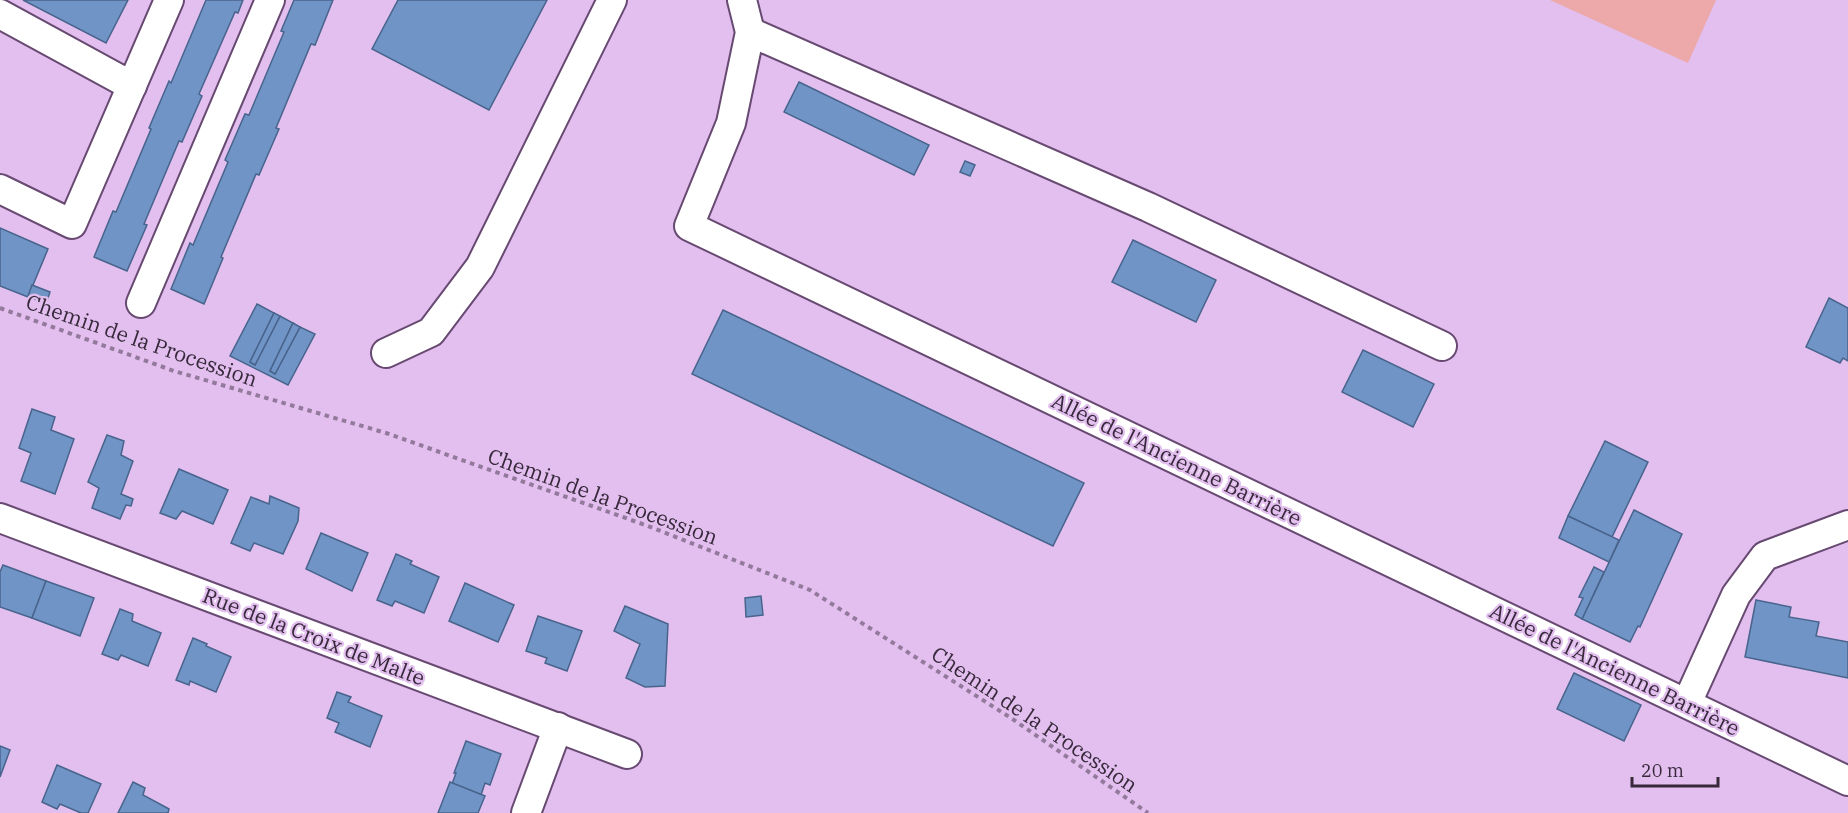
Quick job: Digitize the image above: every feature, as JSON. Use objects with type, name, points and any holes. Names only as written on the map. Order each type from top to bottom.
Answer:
[{"type":"street","points":[[0,189],[72,224],[170,0]]},
{"type":"street","points":[[141,303],[270,0]]},
{"type":"street","points":[[386,353],[431,332],[480,267],[612,0]]},
{"type":"street","name":"Allée de l'Ancienne Barrière","points":[[742,0],[750,32],[731,123],[689,226],[1848,781]]},
{"type":"street","points":[[0,14],[132,86]]},
{"type":"street","points":[[750,32],[1137,203],[1443,346]]},
{"type":"street","name":"Rue de la Croix de Malte","points":[[0,518],[627,754]]},
{"type":"street","points":[[1687,703],[1736,595],[1765,556],[1848,525]]},
{"type":"street","points":[[526,813],[558,727]]},
{"type":"path","name":"Chemin de la Procession","points":[[0,308],[174,370],[386,433],[648,526],[810,590],[1011,718],[1148,813]]},
{"type":"shaded area","points":[[1550,0],[1716,0],[1688,63]]},
{"type":"building","points":[[23,0],[128,0],[106,43]]},
{"type":"building","points":[[206,0],[243,0],[238,13],[235,12],[199,94],[202,96],[182,142],[179,141],[127,271],[94,257],[113,211],[116,212],[151,129],[149,128]]},
{"type":"building","points":[[294,0],[333,0],[315,45],[311,44],[276,128],[279,129],[259,175],[256,174],[204,304],[171,289],[190,243],[193,245],[228,162],[225,160],[245,114],[249,115],[284,32],[281,31]]},
{"type":"building","points":[[398,0],[547,0],[489,110],[372,49]]},
{"type":"building","points":[[799,82],[929,145],[914,175],[784,112]]},
{"type":"building","points":[[965,161],[975,165],[970,176],[960,172]]},
{"type":"building","points":[[0,228],[48,249],[28,297],[0,286]]},
{"type":"building","points":[[1133,240],[1216,280],[1196,322],[1112,282]]},
{"type":"building","points":[[32,285],[50,292],[47,301],[39,297],[37,300],[28,296]]},
{"type":"building","points":[[1829,298],[1848,308],[1848,361],[1843,358],[1840,363],[1806,347]]},
{"type":"building","points":[[257,304],[274,313],[250,362],[255,365],[280,316],[293,323],[270,371],[275,374],[300,327],[315,334],[288,385],[230,356]]},
{"type":"building","points":[[723,310],[1084,483],[1053,546],[692,374]]},
{"type":"building","points":[[274,313],[280,316],[255,365],[250,362]]},
{"type":"building","points":[[293,323],[300,327],[275,374],[270,371]]},
{"type":"building","points":[[1363,350],[1434,384],[1413,427],[1342,392]]},
{"type":"building","points":[[32,409],[55,417],[51,430],[74,439],[55,494],[21,481],[31,453],[19,448]]},
{"type":"building","points":[[107,435],[124,441],[121,455],[133,461],[121,494],[133,499],[131,506],[126,505],[120,519],[92,508],[99,488],[88,482]]},
{"type":"building","points":[[1605,441],[1648,462],[1612,537],[1568,516]]},
{"type":"building","points":[[179,469],[228,490],[213,524],[182,511],[176,519],[160,513]]},
{"type":"building","points":[[270,496],[299,508],[298,521],[283,554],[254,543],[250,551],[231,543],[251,497],[269,504]]},
{"type":"building","points":[[1634,510],[1682,534],[1640,627],[1638,626],[1630,642],[1582,619]]},
{"type":"building","points":[[1568,516],[1619,540],[1609,562],[1559,538]]},
{"type":"building","points":[[321,533],[368,553],[352,591],[306,569]]},
{"type":"building","points":[[396,554],[412,561],[410,564],[439,577],[424,613],[395,601],[392,606],[377,600]]},
{"type":"building","points":[[3,565],[46,581],[32,618],[0,607],[0,572]]},
{"type":"building","points":[[1594,567],[1604,572],[1582,619],[1575,615],[1583,598],[1579,597]]},
{"type":"building","points":[[46,581],[94,598],[80,636],[32,618]]},
{"type":"building","points":[[465,583],[514,605],[498,642],[449,621]]},
{"type":"building","points":[[761,596],[763,615],[746,617],[745,598]]},
{"type":"building","points":[[1756,600],[1791,607],[1789,617],[1819,622],[1816,636],[1848,642],[1848,678],[1745,657]]},
{"type":"building","points":[[625,606],[668,624],[665,686],[645,687],[626,678],[640,644],[614,631]]},
{"type":"building","points":[[120,609],[133,614],[132,621],[161,633],[148,666],[121,655],[118,660],[102,654]]},
{"type":"building","points":[[538,616],[582,631],[567,671],[545,663],[547,658],[526,651]]},
{"type":"building","points":[[193,638],[231,657],[216,692],[190,681],[189,685],[176,680]]},
{"type":"building","points":[[1574,673],[1641,705],[1624,741],[1557,709]]},
{"type":"building","points":[[337,692],[351,697],[348,702],[382,716],[370,747],[335,732],[339,723],[327,718]]},
{"type":"building","points":[[466,741],[501,754],[490,785],[485,783],[481,795],[452,784]]},
{"type":"building","points":[[0,746],[10,750],[0,777]]},
{"type":"building","points":[[57,765],[101,784],[88,813],[81,813],[60,804],[57,809],[42,802]]},
{"type":"building","points":[[133,782],[145,788],[143,795],[169,809],[168,813],[118,813]]},
{"type":"building","points":[[450,782],[485,796],[478,813],[438,813]]}]
